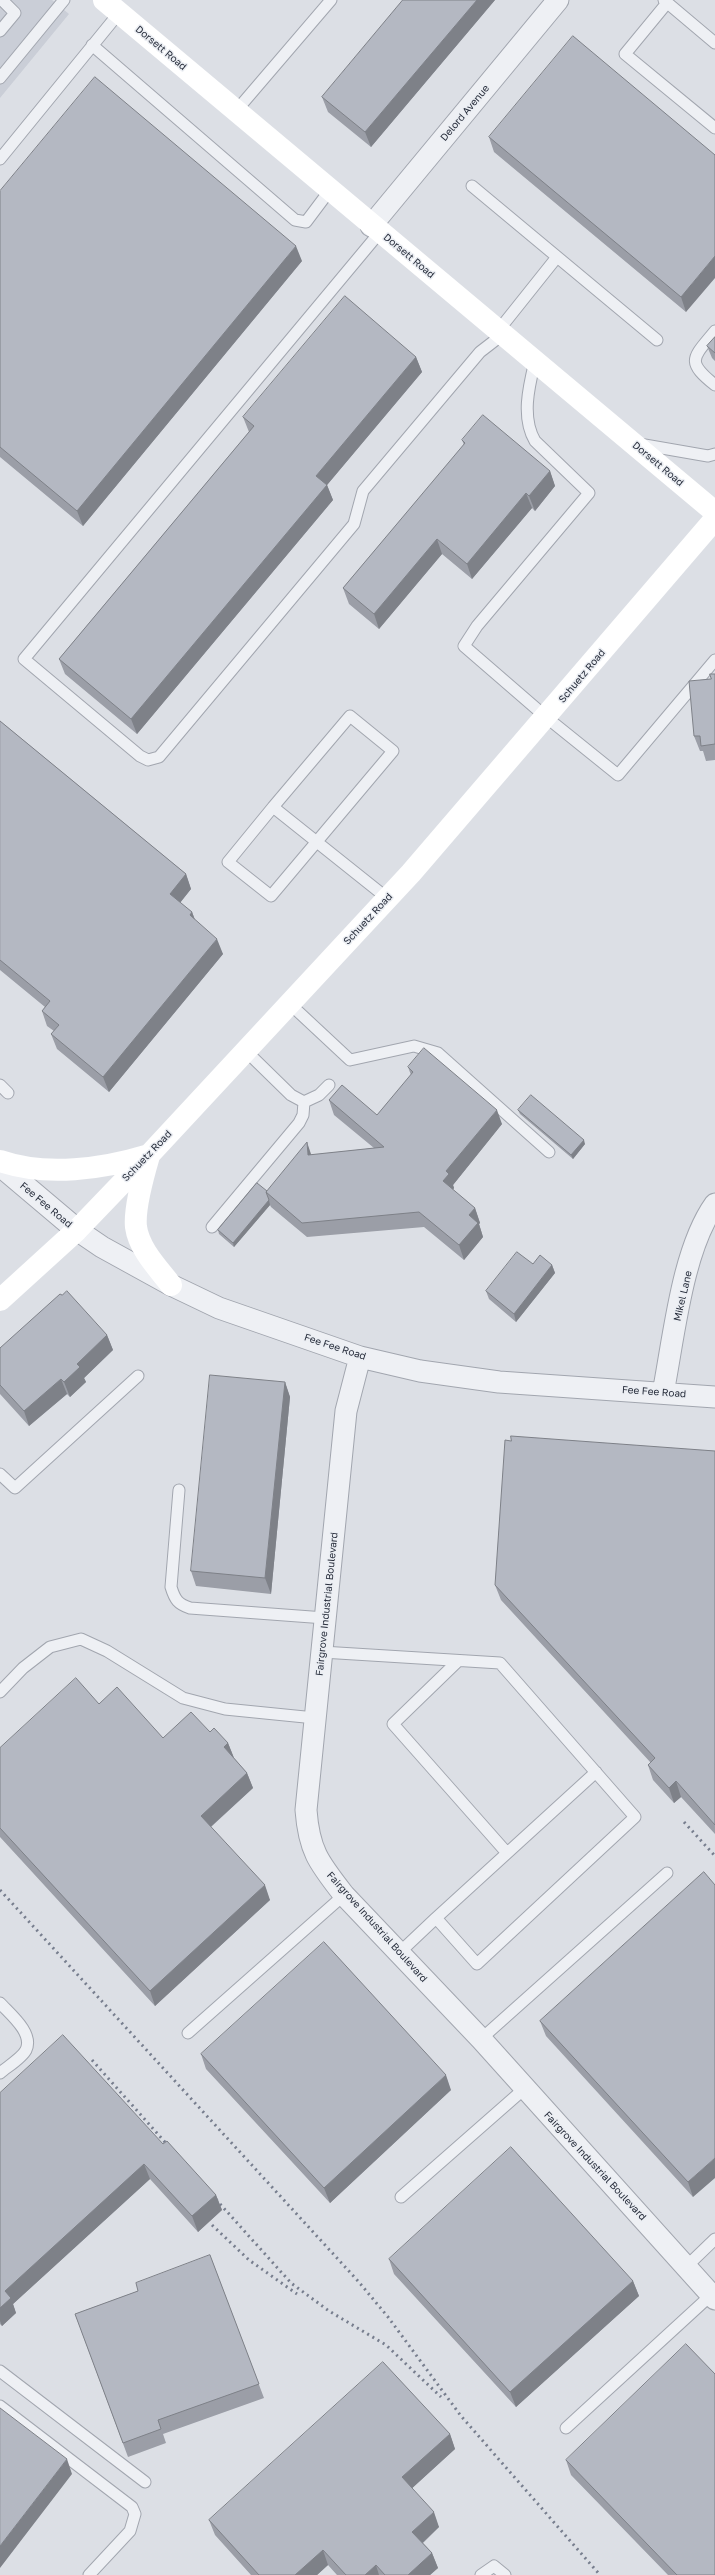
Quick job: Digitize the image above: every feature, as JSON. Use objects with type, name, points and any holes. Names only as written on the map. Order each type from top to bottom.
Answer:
[{"type":"main road","name":"Dorsett Road","points":[[111,6],[715,512]]},
{"type":"main road","name":"Schuetz Road","points":[[0,1300],[76,1230],[149,1155],[387,898],[546,718],[715,518]]},
{"type":"main road","points":[[0,1161],[35,1168],[60,1170],[132,1160],[149,1155]]},
{"type":"main road","points":[[149,1155],[142,1181],[136,1226],[148,1257],[171,1285]]},
{"type":"street","name":"Delord Avenue","points":[[376,229],[558,0]]},
{"type":"street","name":"Fee Fee Road","points":[[0,1165],[76,1230],[102,1247],[171,1285],[219,1308],[360,1357],[420,1371],[499,1382],[715,1397]]},
{"type":"street","name":"Mikel Lane","points":[[663,1393],[683,1289],[695,1245],[706,1216],[715,1204]]},
{"type":"street","name":"Fairgrove Industrial Boulevard","points":[[360,1357],[346,1411],[306,1810],[308,1833],[313,1851],[324,1870],[344,1894],[481,2040],[524,2089],[687,2266],[713,2297]]},
{"type":"lane","points":[[0,32],[15,13],[2,0]]},
{"type":"lane","points":[[0,78],[64,0]]},
{"type":"lane","points":[[236,111],[330,0]]},
{"type":"lane","points":[[715,43],[666,2],[625,54],[715,128]]},
{"type":"lane","points":[[0,159],[92,45],[111,6]]},
{"type":"lane","points":[[92,45],[295,220],[306,222],[330,190]]},
{"type":"lane","points":[[472,186],[657,340]]},
{"type":"lane","points":[[376,229],[24,659],[140,756],[148,760],[159,757],[354,524],[363,491],[480,352],[500,333],[557,257]]},
{"type":"lane","points":[[715,331],[697,352],[695,361],[697,371],[715,385]]},
{"type":"lane","points":[[535,362],[526,397],[531,434],[535,441],[589,493],[477,626],[464,646],[546,718],[618,775],[715,660]]},
{"type":"lane","points":[[631,442],[708,456],[715,454]]},
{"type":"lane","points":[[350,716],[393,751],[271,896],[228,862],[273,807],[350,716]]},
{"type":"lane","points":[[273,807],[387,898]]},
{"type":"lane","points":[[290,1004],[350,1060],[414,1046],[438,1053],[549,1152]]},
{"type":"lane","points":[[246,1051],[291,1095],[304,1102]]},
{"type":"lane","points":[[304,1102],[319,1095],[329,1085]]},
{"type":"lane","points":[[212,1227],[299,1123],[303,1115],[304,1102]]},
{"type":"lane","points":[[0,1474],[15,1488],[138,1376]]},
{"type":"lane","points":[[179,1490],[172,1587],[174,1597],[180,1604],[190,1608],[325,1618]]},
{"type":"lane","points":[[0,1692],[23,1668],[50,1647],[81,1639],[107,1651],[183,1698],[225,1710],[315,1718]]},
{"type":"lane","points":[[322,1652],[500,1663],[635,1817],[476,1964],[436,1918]]},
{"type":"lane","points":[[458,1660],[393,1724],[507,1853]]},
{"type":"lane","points":[[399,1952],[596,1772]]},
{"type":"lane","points":[[481,2040],[667,1873]]},
{"type":"lane","points":[[188,2032],[344,1894]]},
{"type":"lane","points":[[0,2003],[22,2026],[27,2041],[26,2050],[0,2073]]},
{"type":"lane","points":[[401,2197],[524,2089]]},
{"type":"lane","points":[[687,2266],[715,2239]]},
{"type":"lane","points":[[566,2428],[713,2297]]},
{"type":"lane","points":[[0,2371],[144,2482]]},
{"type":"lane","points":[[0,2406],[132,2507],[135,2514],[130,2531],[89,2575]]},
{"type":"lane","points":[[481,2575],[494,2566],[505,2575]]},
{"type":"shaded area","points":[[0,0],[52,0],[69,14],[0,98]]},
{"type":"building","points":[[403,0],[477,0],[365,132],[322,97]]},
{"type":"building","points":[[573,36],[715,155],[715,256],[681,297],[489,137]]},
{"type":"building","points":[[95,77],[296,246],[77,511],[0,447],[0,191]]},
{"type":"building","points":[[345,296],[416,357],[316,476],[327,485],[131,719],[59,659],[254,426],[243,417]]},
{"type":"building","points":[[715,337],[715,353],[707,346]]},
{"type":"building","points":[[483,415],[550,471],[529,496],[526,493],[467,564],[437,539],[374,614],[343,588],[465,443],[462,440]]},
{"type":"building","points":[[710,674],[715,674],[715,744],[701,746],[700,736],[694,736],[689,681],[711,679]]},
{"type":"building","points":[[0,721],[186,874],[170,894],[192,912],[190,915],[217,939],[103,1077],[51,1034],[59,1025],[42,1011],[50,1001],[0,960]]},
{"type":"building","points":[[424,1048],[497,1110],[446,1171],[449,1174],[443,1181],[475,1208],[469,1215],[478,1223],[459,1245],[419,1212],[302,1223],[266,1192],[307,1142],[308,1155],[384,1147],[329,1100],[342,1085],[377,1115],[413,1072],[408,1067]]},
{"type":"building","points":[[531,1095],[584,1140],[571,1155],[518,1110]]},
{"type":"building","points":[[257,1183],[267,1191],[269,1200],[233,1243],[218,1230]]},
{"type":"building","points":[[517,1252],[533,1264],[540,1255],[552,1265],[514,1314],[486,1291]]},
{"type":"building","points":[[67,1291],[107,1335],[77,1364],[80,1367],[64,1382],[61,1379],[24,1411],[0,1385],[0,1348],[60,1294],[62,1295]]},
{"type":"building","points":[[210,1375],[285,1382],[265,1578],[191,1571]]},
{"type":"building","points":[[511,1436],[715,1451],[715,1825],[676,1781],[669,1788],[648,1765],[655,1758],[495,1585],[505,1440],[511,1441]]},
{"type":"building","points":[[76,1678],[99,1704],[117,1687],[163,1738],[191,1712],[210,1732],[214,1728],[228,1743],[224,1747],[247,1773],[201,1816],[265,1885],[150,1991],[0,1828],[0,1748]]},
{"type":"building","points":[[704,1872],[715,1885],[715,2158],[688,2182],[540,2021]]},
{"type":"building","points":[[324,1942],[446,2075],[324,2188],[201,2054]]},
{"type":"building","points":[[63,2035],[163,2144],[167,2141],[216,2195],[192,2216],[144,2164],[5,2291],[11,2298],[0,2308],[0,2093]]},
{"type":"building","points":[[511,2147],[633,2281],[510,2392],[389,2259]]},
{"type":"building","points":[[210,2255],[259,2384],[158,2420],[161,2429],[123,2443],[75,2314],[138,2291],[136,2283]]},
{"type":"building","points":[[686,2344],[715,2374],[715,2575],[677,2575],[566,2460]]},
{"type":"building","points":[[383,2362],[450,2434],[402,2477],[434,2512],[412,2532],[432,2553],[408,2575],[385,2575],[376,2565],[365,2575],[346,2575],[323,2550],[295,2575],[259,2575],[209,2520]]},
{"type":"building","points":[[0,2408],[67,2459],[0,2546]]},
{"type":"railway","points":[[684,1822],[715,1856]]},
{"type":"railway","points":[[0,1890],[358,2281],[388,2317],[461,2416],[600,2575]]},
{"type":"railway","points":[[92,2060],[172,2150]]},
{"type":"railway","points":[[212,2195],[291,2283],[329,2311],[386,2345],[441,2397]]},
{"type":"railway","points":[[212,2225],[249,2260],[297,2294]]}]
